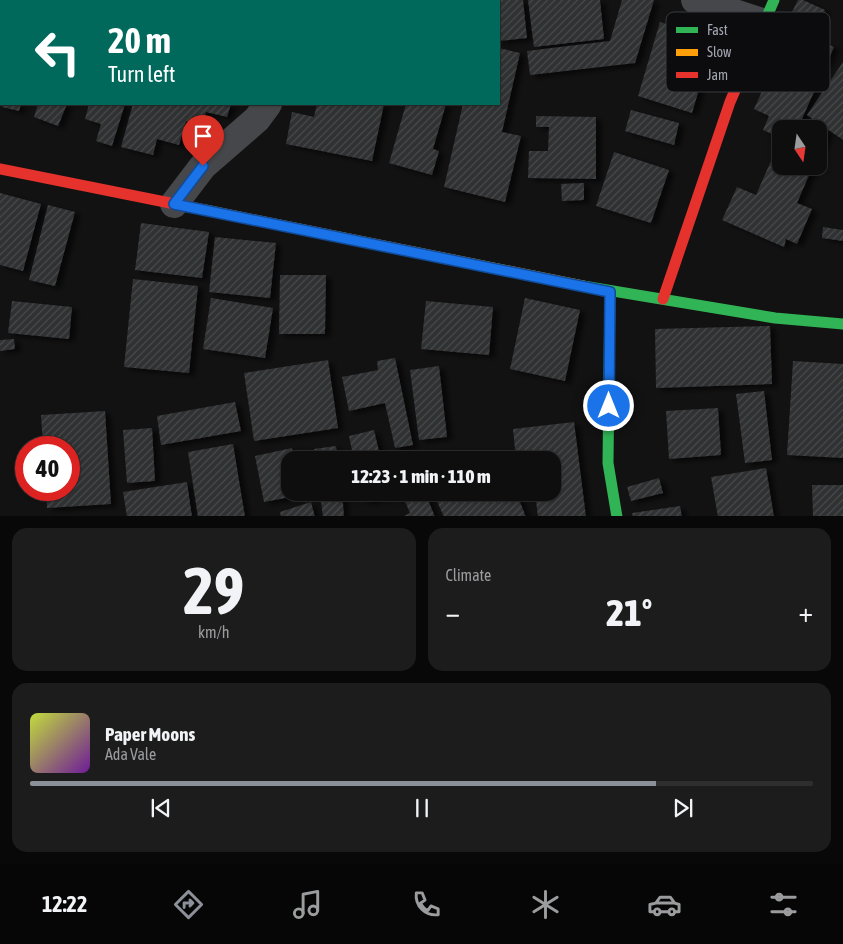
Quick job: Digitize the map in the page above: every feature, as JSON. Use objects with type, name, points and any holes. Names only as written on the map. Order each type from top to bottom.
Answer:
[{"type":"street","points":[[696,0],[770,12]]},
{"type":"street","points":[[663,299],[734,92]]},
{"type":"street","points":[[174,204],[203,166],[257,119],[267,105]]},
{"type":"street","points":[[0,169],[610,292],[775,318],[843,324]]},
{"type":"street","points":[[610,292],[608,463],[618,516]]},
{"type":"building","points":[[500,0],[523,0],[527,38],[500,41]]},
{"type":"building","points":[[528,0],[600,0],[604,39],[534,47]]},
{"type":"building","points":[[622,0],[654,0],[635,63],[530,75],[527,51],[610,41]]},
{"type":"building","points":[[798,0],[803,0],[825,10],[824,12],[792,12]]},
{"type":"building","points":[[660,22],[666,24],[666,92],[698,92],[692,113],[638,96]]},
{"type":"building","points":[[830,45],[834,47],[830,56]]},
{"type":"building","points":[[500,48],[520,53],[502,132],[521,136],[505,202],[444,187],[463,105],[500,105]]},
{"type":"building","points":[[843,62],[843,140],[828,130],[828,120],[814,120],[807,115],[823,92],[830,92],[830,81]]},
{"type":"building","points":[[762,92],[814,92],[801,120],[772,120],[772,134],[763,130],[769,116],[754,109]]},
{"type":"building","points":[[2,105],[21,105],[19,111],[2,107]]},
{"type":"building","points":[[38,105],[67,105],[58,126],[34,117]]},
{"type":"building","points":[[89,105],[125,105],[112,146],[96,141],[101,124],[85,119]]},
{"type":"building","points":[[133,105],[231,105],[227,117],[206,112],[202,125],[186,121],[179,145],[157,139],[153,155],[121,147]]},
{"type":"building","points":[[317,105],[384,105],[372,161],[286,144],[292,112],[314,117]]},
{"type":"building","points":[[406,105],[446,105],[433,149],[439,151],[432,175],[389,163]]},
{"type":"building","points":[[631,110],[679,123],[674,145],[625,131]]},
{"type":"building","points":[[536,116],[596,117],[596,179],[528,178],[529,151],[548,151],[549,127],[536,127]]},
{"type":"building","points":[[614,152],[669,170],[651,223],[596,206]]},
{"type":"building","points":[[772,159],[772,175],[809,175],[797,203],[812,209],[797,244],[786,239],[784,247],[722,220],[737,187],[756,195]]},
{"type":"building","points":[[584,183],[584,200],[562,201],[561,184]]},
{"type":"building","points":[[0,193],[41,204],[23,271],[0,265]]},
{"type":"building","points":[[48,205],[75,212],[55,286],[29,280]]},
{"type":"building","points":[[141,223],[209,232],[202,278],[135,270]]},
{"type":"building","points":[[823,227],[843,230],[843,241],[822,238]]},
{"type":"building","points":[[215,237],[276,243],[270,298],[209,292]]},
{"type":"building","points":[[280,275],[326,275],[325,334],[279,334]]},
{"type":"building","points":[[133,279],[198,286],[189,373],[124,367]]},
{"type":"building","points":[[211,298],[273,308],[265,358],[203,349]]},
{"type":"building","points":[[525,298],[580,310],[565,381],[510,369]]},
{"type":"building","points":[[12,301],[72,307],[69,339],[8,333]]},
{"type":"building","points":[[426,301],[493,307],[489,355],[421,349]]},
{"type":"building","points":[[770,326],[772,384],[656,388],[655,329]]},
{"type":"building","points":[[14,339],[15,349],[0,351],[0,340]]},
{"type":"building","points":[[395,358],[413,445],[395,448],[385,403],[349,411],[342,377],[378,370],[377,361]]},
{"type":"building","points":[[328,360],[338,428],[254,441],[244,373]]},
{"type":"building","points":[[793,361],[843,364],[843,458],[787,455]]},
{"type":"building","points":[[439,366],[447,437],[419,440],[410,370]]},
{"type":"building","points":[[764,391],[772,460],[745,463],[736,394]]},
{"type":"building","points":[[235,402],[241,431],[161,445],[157,416]]},
{"type":"building","points":[[718,408],[721,455],[669,459],[666,411]]},
{"type":"building","points":[[105,411],[111,504],[47,508],[47,501],[80,501],[80,436],[42,436],[41,415]]},
{"type":"building","points":[[574,422],[586,516],[538,516],[536,501],[561,501],[561,451],[515,451],[513,429]]},
{"type":"building","points":[[152,428],[155,481],[127,483],[123,430]]},
{"type":"building","points":[[374,430],[379,451],[352,451],[349,436]]},
{"type":"building","points":[[233,444],[245,516],[198,516],[188,452]]},
{"type":"building","points":[[336,446],[337,451],[314,451],[314,449]]},
{"type":"building","points":[[292,448],[292,451],[281,451],[281,499],[264,502],[255,456]]},
{"type":"building","points":[[766,468],[774,516],[718,516],[711,477]]},
{"type":"building","points":[[659,478],[663,493],[631,501],[627,487]]},
{"type":"building","points":[[187,482],[192,516],[127,516],[123,492]]},
{"type":"building","points":[[812,485],[843,485],[843,516],[813,516]]},
{"type":"building","points":[[321,501],[343,501],[344,516],[323,516]]},
{"type":"building","points":[[405,501],[429,501],[435,516],[404,516],[410,513]]},
{"type":"building","points":[[437,501],[520,501],[526,516],[444,516]]},
{"type":"building","points":[[311,502],[315,516],[281,516],[280,512]]},
{"type":"building","points":[[680,506],[682,516],[633,516],[632,513]]},
{"type":"traffic: fast","points":[[769,12],[774,0]]},
{"type":"traffic: fast","points":[[583,286],[775,318],[843,324]]},
{"type":"traffic: fast","points":[[610,291],[608,463],[617,516]]},
{"type":"traffic: slow","points":[[205,210],[583,286]]},
{"type":"traffic: jam","points":[[663,299],[734,92]]},
{"type":"traffic: jam","points":[[0,169],[205,210]]},
{"type":"route","points":[[203,166],[174,204],[610,292],[609,406]]}]
